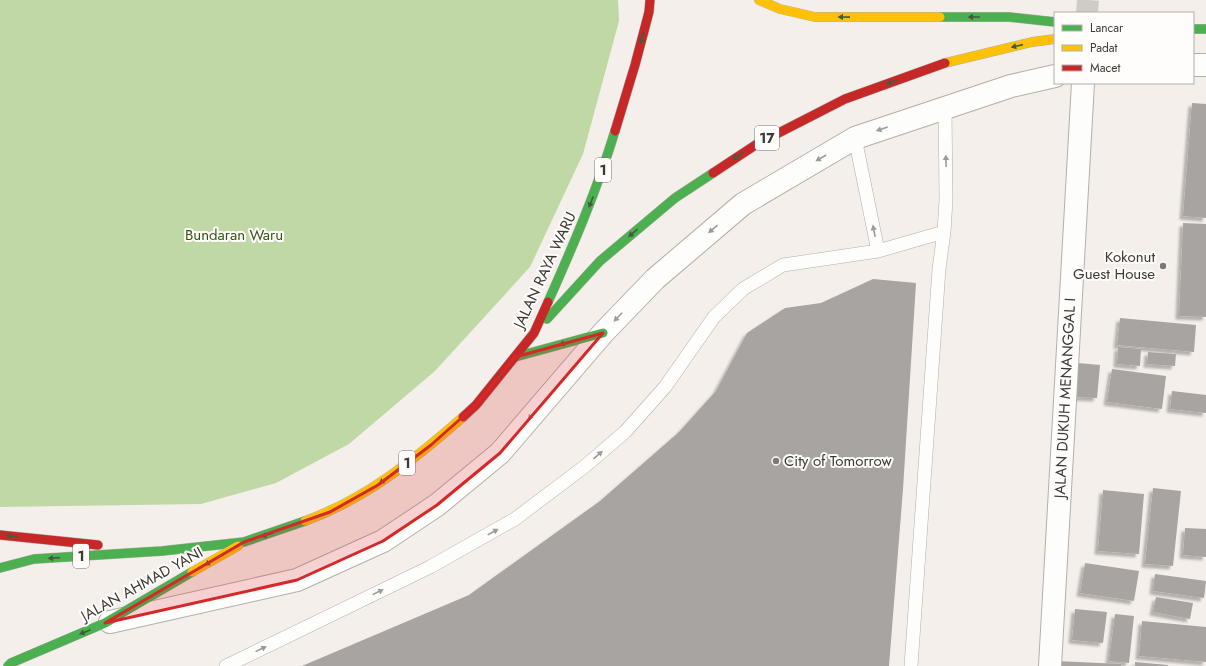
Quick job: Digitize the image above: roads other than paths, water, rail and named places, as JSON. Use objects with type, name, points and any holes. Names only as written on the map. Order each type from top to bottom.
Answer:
[{"type":"highway","name":"JALAN RAYA WARU","points":[[162,551],[244,542],[330,512],[378,485],[431,445],[476,405],[534,333],[576,240],[604,168],[635,65],[649,12],[650,0]]},
{"type":"highway","points":[[760,0],[780,9],[816,17],[1009,17],[1054,22]]},
{"type":"highway","points":[[1194,30],[1206,29]]},
{"type":"highway","name":"17","points":[[534,333],[600,261],[675,198],[757,144],[845,99],[936,65],[1032,42],[1054,39]]},
{"type":"highway","points":[[515,357],[603,332]]},
{"type":"highway","name":"1","points":[[0,535],[162,551]]},
{"type":"highway","name":"JALAN AHMAD YANI","points":[[8,666],[105,623],[244,542]]},
{"type":"highway","name":"1","points":[[0,568],[34,559],[162,551]]},
{"type":"street","points":[[1194,65],[1206,65]]},
{"type":"street","points":[[105,623],[297,580],[383,541],[437,505],[500,453],[603,332],[655,279],[743,204],[855,138],[1011,86],[1054,76]]},
{"type":"street","name":"JALAN DUKUH MENANGGAL I","points":[[1050,666],[1083,84]]},
{"type":"lane","points":[[911,666],[938,276],[944,232],[946,200],[945,108]]},
{"type":"lane","points":[[855,138],[878,251]]},
{"type":"lane","points":[[226,666],[430,567],[515,519],[584,467],[625,432],[665,387],[714,317],[743,289],[783,265],[878,251],[944,232]]},
{"type":"tunnel","points":[[1087,12],[1088,0]]},
{"type":"place","name":"Kokonut Guest House","points":[[1163,266]]},
{"type":"place","name":"City of Tomorrow","points":[[776,461]]},
{"type":"park label","name":"Bundaran Waru","points":[[234,235]]}]
